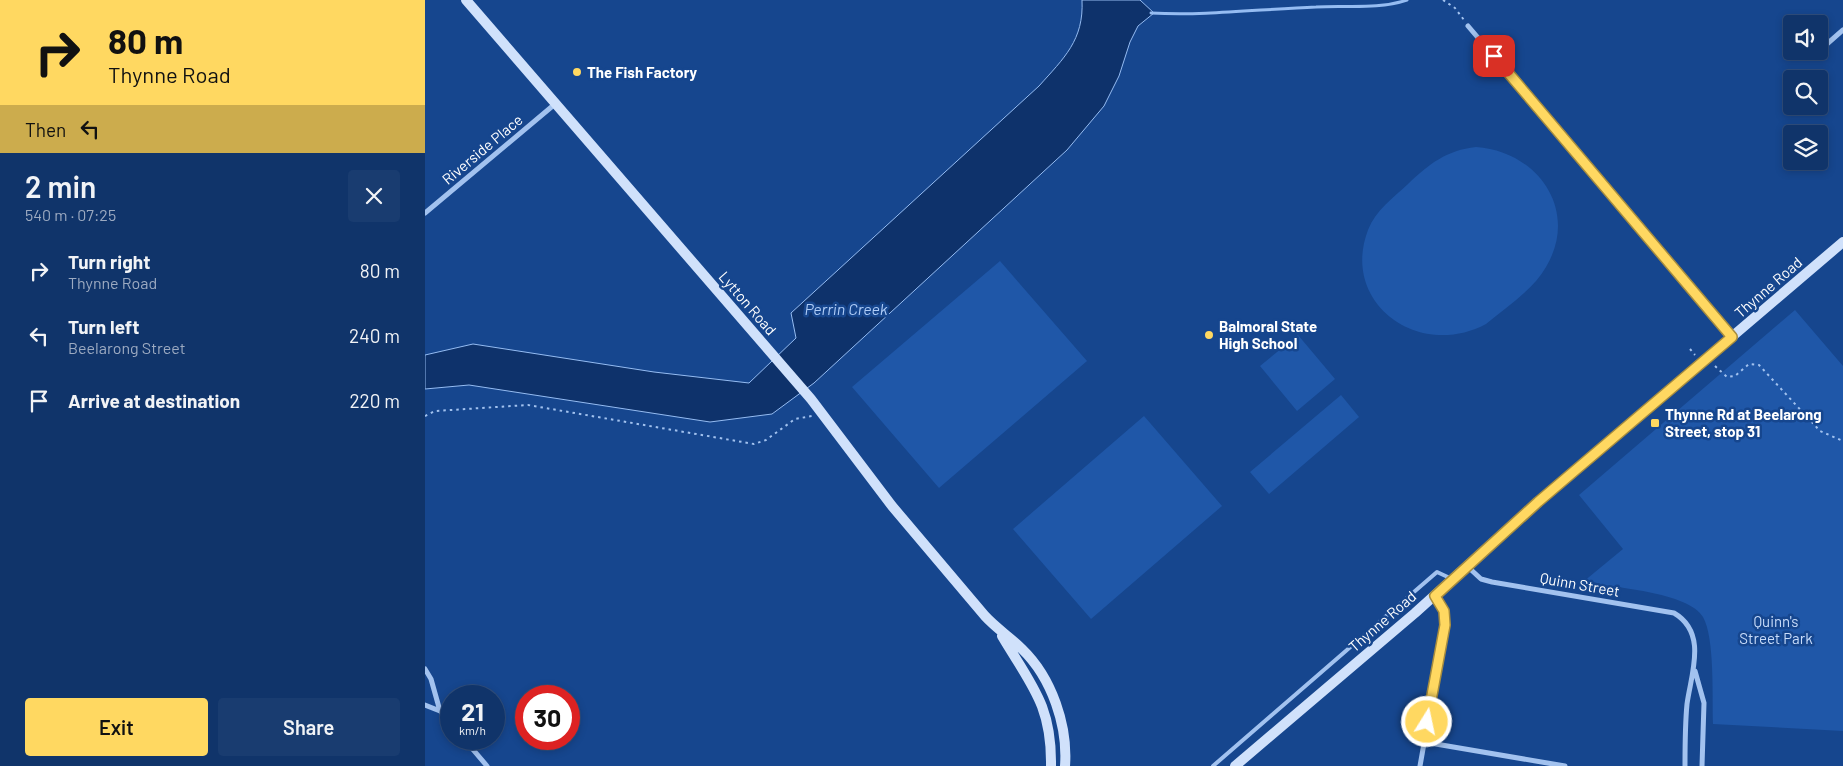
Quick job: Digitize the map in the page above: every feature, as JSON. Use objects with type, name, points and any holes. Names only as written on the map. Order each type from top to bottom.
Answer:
[{"type":"main road","name":"Lytton Road","points":[[466,0],[811,399],[892,506],[999,631],[1039,696],[1049,729],[1051,766]]},
{"type":"main road","name":"Thynne Road","points":[[1235,766],[1435,596],[1538,502],[1843,242]]},
{"type":"main road","name":"Lytton Road","points":[[999,631],[1023,650],[1054,698],[1065,742],[1065,766]]},
{"type":"street","points":[[1468,26],[1732,337]]},
{"type":"street","points":[[1828,43],[1843,30]]},
{"type":"street","name":"Riverside Place","points":[[425,213],[555,104]]},
{"type":"street","name":"Quinn Street","points":[[1467,566],[1485,580],[1675,613],[1689,625],[1694,639],[1695,670]]},
{"type":"street","points":[[1420,766],[1445,625],[1444,611],[1435,596]]},
{"type":"street","points":[[425,669],[431,679],[440,709]]},
{"type":"street","points":[[1685,766],[1687,704],[1695,670]]},
{"type":"street","points":[[1695,670],[1704,703],[1703,766]]},
{"type":"street","points":[[425,705],[440,712]]},
{"type":"street","points":[[1424,742],[1565,766]]},
{"type":"street","points":[[473,750],[487,766]]},
{"type":"lane","points":[[1213,766],[1437,572],[1453,579]]},
{"type":"path","points":[[1443,0],[1459,12],[1468,26]]},
{"type":"path","points":[[1720,372],[1727,377],[1735,376],[1749,364],[1759,365],[1820,431],[1843,440]]},
{"type":"path","points":[[425,416],[435,411],[528,405],[754,444],[766,440],[795,419],[808,418],[821,411]]},
{"type":"green space","points":[[1476,147],[1498,151],[1517,159],[1534,172],[1547,187],[1555,205],[1558,225],[1555,246],[1546,267],[1534,283],[1519,298],[1486,324],[1461,333],[1435,335],[1412,329],[1391,318],[1375,301],[1365,281],[1362,256],[1368,230],[1385,205],[1423,170],[1439,159],[1456,151]]},
{"type":"green space","points":[[1000,261],[1087,361],[939,488],[852,387]]},
{"type":"green space","name":"Quinn's Street Park","points":[[1795,310],[1843,366],[1843,731],[1713,724],[1711,653],[1707,627],[1703,617],[1695,609],[1666,596],[1583,582],[1623,549],[1579,495]]},
{"type":"green space","points":[[1298,335],[1335,379],[1297,411],[1260,366]]},
{"type":"green space","points":[[1341,395],[1359,417],[1269,494],[1250,472]]},
{"type":"green space","points":[[1144,416],[1222,506],[1091,619],[1013,529]]},
{"type":"water","name":"Perrin Creek","points":[[1082,0],[1140,0],[1154,13],[1138,26],[1130,42],[1119,76],[1104,106],[1067,150],[814,383],[772,414],[710,422],[469,385],[425,389],[425,355],[473,344],[654,372],[749,383],[796,338],[791,313],[1039,86],[1057,66],[1071,48],[1076,37],[1082,14]]},
{"type":"waterway","points":[[1151,13],[1192,14],[1316,7],[1373,6],[1407,0]]},
{"type":"place","name":"The Fish Factory","points":[[577,72]]},
{"type":"place","name":"Balmoral State High School","points":[[1209,335]]},
{"type":"place","name":"Thynne Rd at Beelarong Street, stop 31","points":[[1655,423]]},
{"type":"route","points":[[1427,722],[1445,625],[1444,611],[1435,596],[1538,502],[1732,337],[1494,56]]}]
